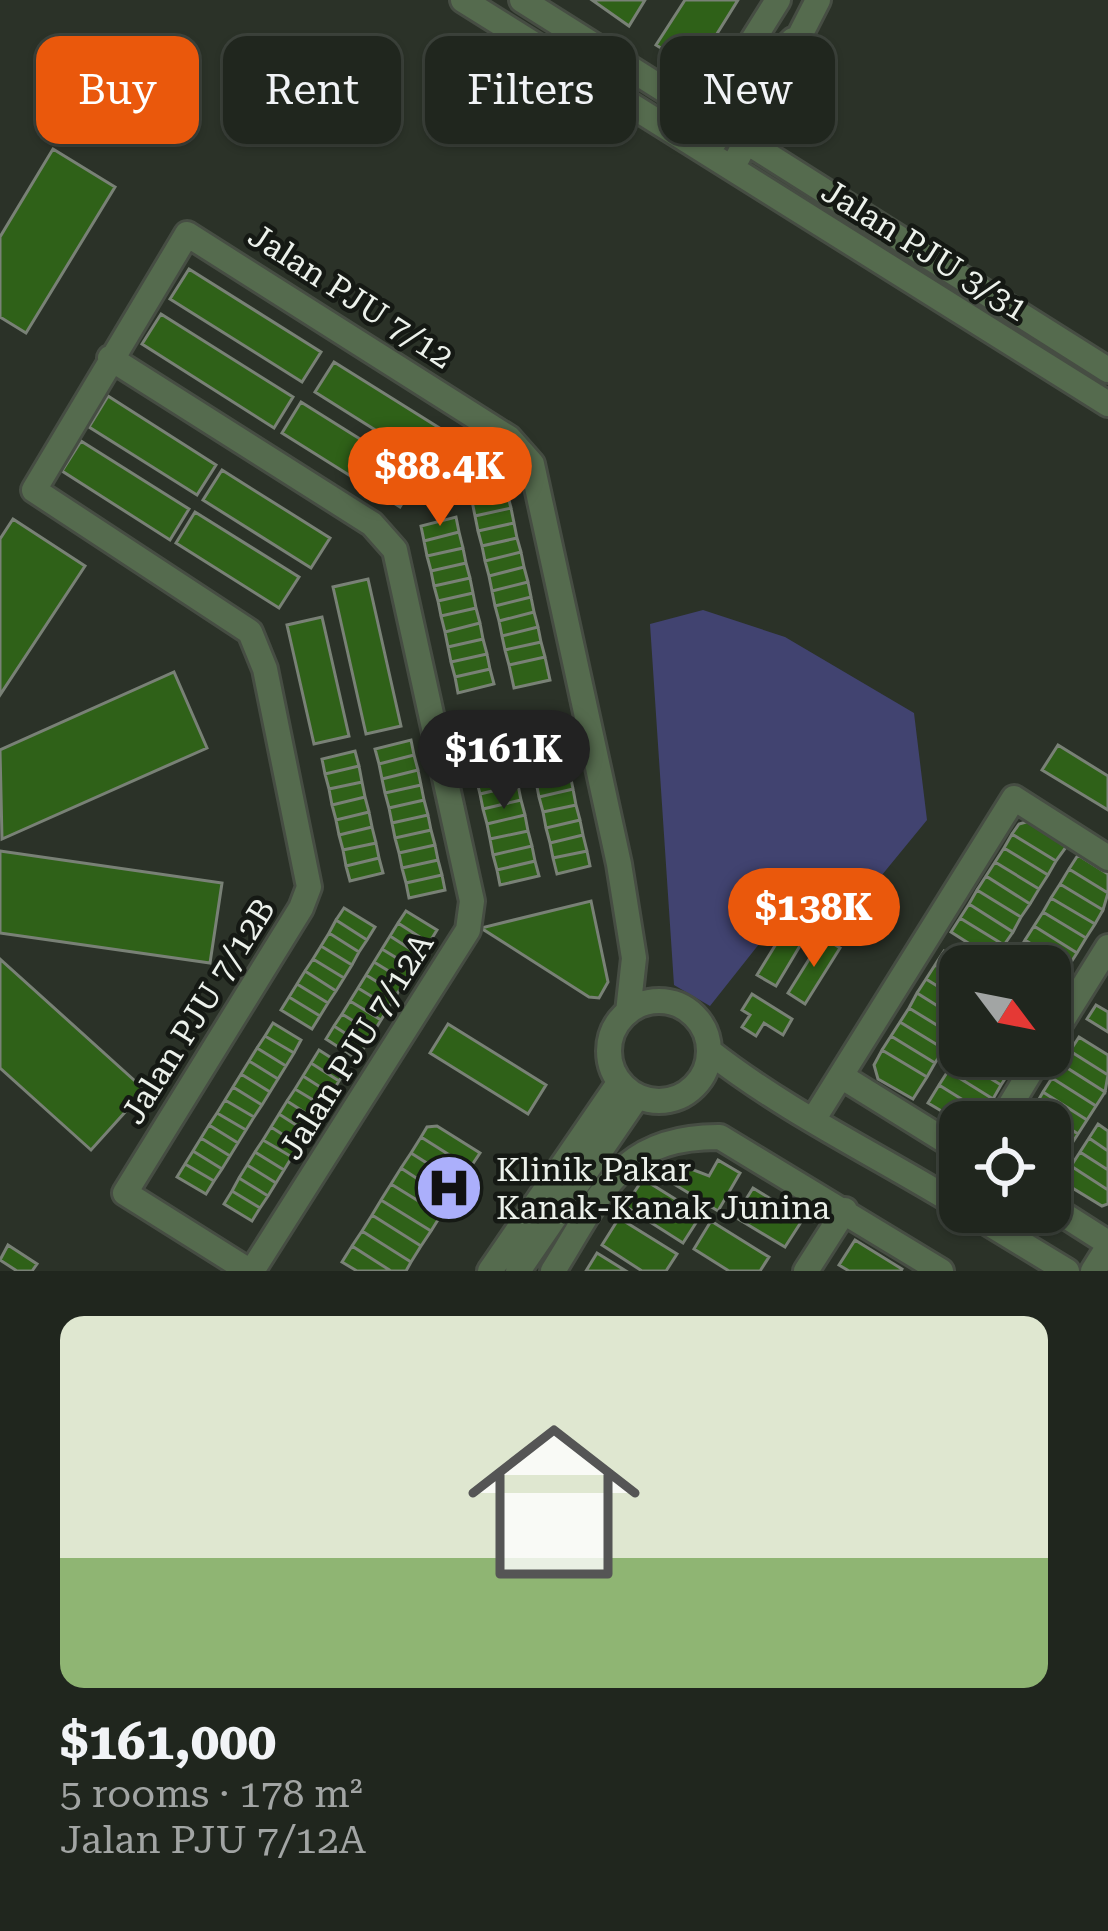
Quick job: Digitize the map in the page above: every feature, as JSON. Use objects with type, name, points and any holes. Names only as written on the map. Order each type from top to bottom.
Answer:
[{"type":"street","name":"Jalan PJU 3/31","points":[[463,0],[1108,404]]},
{"type":"street","name":"Jalan PJU 3/31","points":[[522,0],[660,88]]},
{"type":"street","points":[[755,36],[778,0]]},
{"type":"street","points":[[796,36],[818,0]]},
{"type":"street","points":[[707,154],[713,144]]},
{"type":"street","points":[[731,169],[746,144]]},
{"type":"street","name":"Jalan PJU 3/31","points":[[749,144],[1108,370]]},
{"type":"street","name":"Jalan PJU 7/12","points":[[110,358],[187,234],[523,450],[532,464],[634,958],[658,1001]]},
{"type":"street","name":"Jalan PJU 7/12B","points":[[110,358],[34,490],[250,632],[265,669],[309,887],[301,908],[124,1192],[251,1271]]},
{"type":"street","name":"Jalan PJU 7/12A","points":[[110,358],[372,524],[394,550],[472,901],[468,930],[251,1271]]},
{"type":"street","points":[[814,1117],[1014,798],[1108,858]]},
{"type":"street","points":[[1071,1006],[1108,946]]},
{"type":"street","name":"Jalan PJU 7/12","points":[[628,1012],[634,958]]},
{"type":"street","points":[[709,1051],[699,1082],[670,1101],[628,1090],[608,1054],[617,1023],[628,1012],[658,1001],[688,1010],[699,1021],[709,1051],[756,1089],[814,1117],[939,1193]]},
{"type":"street","points":[[841,1076],[939,1137]]},
{"type":"street","points":[[699,1082],[756,1089]]},
{"type":"street","points":[[490,1271],[628,1090]]},
{"type":"street","points":[[518,1271],[628,1090]]},
{"type":"street","points":[[553,1271],[611,1180],[657,1142],[720,1137],[941,1271]]},
{"type":"street","points":[[806,1271],[844,1210]]},
{"type":"street","points":[[1071,1220],[1108,1245],[1093,1271]]},
{"type":"street","points":[[1005,1233],[1067,1271]]},
{"type":"shaded area","points":[[703,610],[785,637],[914,713],[927,820],[868,892],[793,901],[710,1006],[674,985],[650,624]]},
{"type":"building","points":[[592,0],[645,0],[629,26]]},
{"type":"building","points":[[685,0],[738,0],[716,36],[662,36]]},
{"type":"building","points":[[53,149],[115,187],[26,333],[0,317],[0,237]]},
{"type":"building","points":[[189,269],[321,352],[302,382],[170,299]]},
{"type":"building","points":[[161,314],[293,397],[274,428],[142,344]]},
{"type":"building","points":[[334,362],[481,454],[461,484],[315,392]]},
{"type":"building","points":[[108,396],[216,465],[197,495],[89,427]]},
{"type":"building","points":[[301,402],[419,476],[400,507],[282,433]]},
{"type":"building","points":[[81,441],[189,509],[170,540],[62,471]]},
{"type":"building","points":[[222,470],[330,538],[311,568],[203,500]]},
{"type":"building","points":[[504,478],[507,493],[472,501],[468,486]]},
{"type":"building","points":[[507,493],[511,508],[475,516],[472,501]]},
{"type":"building","points":[[511,508],[514,523],[478,531],[475,516]]},
{"type":"building","points":[[195,512],[299,577],[279,608],[176,543]]},
{"type":"building","points":[[456,517],[459,532],[424,541],[421,526]]},
{"type":"building","points":[[13,519],[85,566],[0,695],[0,539]]},
{"type":"building","points":[[514,523],[517,538],[482,546],[478,531]]},
{"type":"building","points":[[459,532],[463,548],[427,556],[424,541]]},
{"type":"building","points":[[517,538],[521,552],[485,561],[482,546]]},
{"type":"building","points":[[463,548],[466,563],[431,571],[427,556]]},
{"type":"building","points":[[521,552],[524,567],[489,576],[485,561]]},
{"type":"building","points":[[466,563],[470,578],[434,586],[431,571]]},
{"type":"building","points":[[524,567],[528,582],[492,591],[489,576]]},
{"type":"building","points":[[470,578],[473,593],[438,601],[434,586]]},
{"type":"building","points":[[368,579],[401,726],[366,734],[333,587]]},
{"type":"building","points":[[528,582],[531,597],[495,606],[492,591]]},
{"type":"building","points":[[473,593],[476,608],[441,616],[438,601]]},
{"type":"building","points":[[531,597],[534,612],[499,621],[495,606]]},
{"type":"building","points":[[476,608],[480,623],[445,632],[441,616]]},
{"type":"building","points":[[534,612],[538,627],[502,636],[499,621]]},
{"type":"building","points":[[322,617],[349,736],[314,744],[287,625]]},
{"type":"building","points":[[480,623],[483,639],[448,647],[445,632]]},
{"type":"building","points":[[538,627],[541,642],[505,650],[502,636]]},
{"type":"building","points":[[483,639],[487,654],[451,662],[448,647]]},
{"type":"building","points":[[541,642],[545,657],[509,665],[505,650]]},
{"type":"building","points":[[487,654],[490,669],[455,677],[451,662]]},
{"type":"building","points":[[545,657],[550,680],[514,688],[509,665]]},
{"type":"building","points":[[490,669],[494,684],[458,693],[455,677]]},
{"type":"building","points":[[174,672],[207,748],[2,839],[0,750]]},
{"type":"building","points":[[559,728],[563,744],[529,751],[526,736]]},
{"type":"building","points":[[508,739],[511,754],[473,763],[469,748]]},
{"type":"building","points":[[411,740],[414,755],[379,764],[375,749]]},
{"type":"building","points":[[563,744],[566,759],[533,767],[529,751]]},
{"type":"building","points":[[1058,745],[1108,776],[1108,810],[1042,770]]},
{"type":"building","points":[[355,751],[359,766],[325,774],[322,759]]},
{"type":"building","points":[[511,754],[514,769],[476,778],[473,763]]},
{"type":"building","points":[[414,755],[418,770],[382,779],[379,764]]},
{"type":"building","points":[[566,759],[570,774],[536,782],[533,767]]},
{"type":"building","points":[[359,766],[362,782],[329,789],[325,774]]},
{"type":"building","points":[[514,769],[518,785],[480,794],[476,778]]},
{"type":"building","points":[[418,770],[421,785],[385,793],[382,779]]},
{"type":"building","points":[[570,774],[573,789],[539,797],[536,782]]},
{"type":"building","points":[[362,782],[365,797],[332,805],[329,789]]},
{"type":"building","points":[[421,785],[424,800],[389,808],[385,793]]},
{"type":"building","points":[[518,785],[521,800],[483,809],[480,794]]},
{"type":"building","points":[[573,789],[576,805],[543,812],[539,797]]},
{"type":"building","points":[[365,797],[369,812],[336,820],[332,805]]},
{"type":"building","points":[[424,800],[428,815],[392,823],[389,808]]},
{"type":"building","points":[[521,800],[525,815],[487,824],[483,809]]},
{"type":"building","points":[[576,805],[580,820],[546,828],[543,812]]},
{"type":"building","points":[[369,812],[372,827],[339,835],[336,820]]},
{"type":"building","points":[[428,815],[431,830],[395,838],[392,823]]},
{"type":"building","points":[[525,815],[528,831],[490,839],[487,824]]},
{"type":"building","points":[[580,820],[583,835],[550,843],[546,828]]},
{"type":"building","points":[[1033,820],[1069,843],[1056,861],[1012,834],[1019,824]]},
{"type":"building","points":[[372,827],[376,843],[343,850],[339,835]]},
{"type":"building","points":[[431,830],[435,845],[399,853],[395,838]]},
{"type":"building","points":[[528,831],[532,846],[493,855],[490,839]]},
{"type":"building","points":[[1012,834],[1056,861],[1048,875],[1004,848]]},
{"type":"building","points":[[583,835],[587,851],[553,858],[550,843]]},
{"type":"building","points":[[376,843],[379,858],[346,866],[343,850]]},
{"type":"building","points":[[435,845],[438,860],[402,868],[399,853]]},
{"type":"building","points":[[532,846],[535,861],[497,870],[493,855]]},
{"type":"building","points":[[1004,848],[1048,875],[1039,889],[995,862]]},
{"type":"building","points":[[0,851],[222,883],[210,963],[0,933]]},
{"type":"building","points":[[587,851],[590,866],[557,874],[553,858]]},
{"type":"building","points":[[1078,855],[1108,874],[1108,893],[1069,869]]},
{"type":"building","points":[[379,858],[383,873],[350,881],[346,866]]},
{"type":"building","points":[[438,860],[442,875],[406,883],[402,868]]},
{"type":"building","points":[[535,861],[539,876],[500,885],[497,870]]},
{"type":"building","points":[[995,862],[1039,889],[1030,904],[986,876]]},
{"type":"building","points":[[1069,869],[1108,893],[1103,910],[1060,884]]},
{"type":"building","points":[[442,875],[445,890],[409,898],[406,883]]},
{"type":"building","points":[[986,876],[1030,904],[1021,917],[977,890]]},
{"type":"building","points":[[1060,884],[1103,910],[1095,924],[1051,898]]},
{"type":"building","points":[[977,890],[1021,917],[1013,932],[969,904]]},
{"type":"building","points":[[1051,898],[1095,924],[1086,938],[1043,912]]},
{"type":"building","points":[[591,901],[608,982],[599,998],[589,997],[481,928]]},
{"type":"building","points":[[969,904],[1013,932],[1004,945],[960,918]]},
{"type":"building","points":[[344,908],[375,927],[367,940],[336,920]]},
{"type":"building","points":[[406,911],[437,930],[429,943],[398,923]]},
{"type":"building","points":[[1043,912],[1086,938],[1077,953],[1034,926]]},
{"type":"building","points":[[792,918],[810,929],[776,986],[757,975]]},
{"type":"building","points":[[960,918],[1004,945],[971,945],[951,932]]},
{"type":"building","points":[[336,920],[367,940],[359,952],[329,933]]},
{"type":"building","points":[[398,923],[429,943],[421,956],[390,936]]},
{"type":"building","points":[[1034,926],[1064,945],[1033,945],[1025,940]]},
{"type":"building","points":[[329,933],[359,952],[352,965],[321,946]]},
{"type":"building","points":[[390,936],[421,956],[413,968],[382,949]]},
{"type":"building","points":[[823,937],[840,948],[805,1004],[788,993]]},
{"type":"building","points":[[321,946],[352,965],[344,978],[313,959]]},
{"type":"building","points":[[382,949],[413,968],[405,981],[374,962]]},
{"type":"building","points":[[0,959],[145,1090],[91,1150],[0,1068]]},
{"type":"building","points":[[313,959],[344,978],[336,991],[305,971]]},
{"type":"building","points":[[374,962],[405,981],[397,994],[366,975]]},
{"type":"building","points":[[935,965],[939,968],[939,987],[926,979]]},
{"type":"building","points":[[305,971],[336,991],[328,1003],[297,984]]},
{"type":"building","points":[[366,975],[397,994],[389,1007],[358,988]]},
{"type":"building","points":[[926,979],[939,987],[939,1007],[917,993]]},
{"type":"building","points":[[297,984],[328,1003],[320,1016],[289,997]]},
{"type":"building","points":[[358,988],[389,1007],[381,1020],[350,1001]]},
{"type":"building","points":[[917,993],[939,1007],[939,1026],[909,1008]]},
{"type":"building","points":[[752,994],[792,1019],[783,1035],[764,1023],[756,1036],[742,1027],[750,1015],[742,1010]]},
{"type":"building","points":[[289,997],[320,1016],[312,1029],[281,1010]]},
{"type":"building","points":[[350,1001],[381,1020],[373,1033],[342,1014]]},
{"type":"building","points":[[1096,1005],[1108,1012],[1108,1032],[1087,1019]]},
{"type":"building","points":[[909,1008],[939,1026],[939,1046],[900,1022]]},
{"type":"building","points":[[342,1014],[373,1033],[365,1046],[334,1026]]},
{"type":"building","points":[[900,1022],[939,1046],[939,1057],[935,1063],[891,1036]]},
{"type":"building","points":[[273,1023],[301,1040],[294,1053],[265,1036]]},
{"type":"building","points":[[448,1024],[546,1085],[528,1114],[430,1053]]},
{"type":"building","points":[[334,1026],[365,1046],[357,1059],[326,1039]]},
{"type":"building","points":[[265,1036],[294,1053],[286,1066],[257,1048]]},
{"type":"building","points":[[891,1036],[935,1063],[927,1077],[882,1050]]},
{"type":"building","points":[[1079,1037],[1108,1055],[1108,1075],[1071,1052]]},
{"type":"building","points":[[257,1048],[286,1066],[278,1079],[249,1061]]},
{"type":"building","points":[[319,1050],[347,1068],[339,1081],[311,1063]]},
{"type":"building","points":[[882,1050],[927,1077],[913,1099],[878,1079],[874,1065]]},
{"type":"building","points":[[1071,1052],[1108,1075],[1105,1092],[1071,1070]]},
{"type":"building","points":[[249,1061],[278,1079],[270,1092],[241,1074]]},
{"type":"building","points":[[311,1063],[339,1081],[331,1094],[303,1076]]},
{"type":"building","points":[[1071,1070],[1105,1092],[1096,1106],[1052,1078],[1071,1077]]},
{"type":"building","points":[[241,1074],[270,1092],[262,1105],[233,1087]]},
{"type":"building","points":[[303,1076],[331,1094],[323,1106],[295,1089]]},
{"type":"building","points":[[944,1077],[958,1077],[993,1099],[965,1101],[939,1085]]},
{"type":"building","points":[[958,1077],[988,1077],[1001,1085],[993,1099]]},
{"type":"building","points":[[1052,1078],[1096,1106],[1087,1120],[1071,1110],[1071,1101],[1057,1101],[1043,1092]]},
{"type":"building","points":[[939,1085],[965,1101],[939,1101],[939,1110],[928,1103]]},
{"type":"building","points":[[233,1087],[262,1105],[254,1117],[225,1100]]},
{"type":"building","points":[[295,1089],[323,1106],[315,1119],[287,1101]]},
{"type":"building","points":[[225,1100],[254,1117],[246,1130],[217,1113]]},
{"type":"building","points":[[287,1101],[315,1119],[307,1132],[279,1114]]},
{"type":"building","points":[[1071,1110],[1087,1120],[1078,1134],[1071,1129]]},
{"type":"building","points":[[217,1113],[246,1130],[238,1143],[209,1125]]},
{"type":"building","points":[[279,1114],[307,1132],[299,1145],[271,1127]]},
{"type":"building","points":[[1098,1124],[1108,1131],[1108,1151],[1089,1138]]},
{"type":"building","points":[[209,1125],[238,1143],[230,1156],[201,1138]]},
{"type":"building","points":[[437,1126],[480,1153],[470,1168],[421,1137],[427,1127]]},
{"type":"building","points":[[271,1127],[299,1145],[292,1157],[263,1140]]},
{"type":"building","points":[[421,1137],[470,1168],[460,1184],[411,1153]]},
{"type":"building","points":[[201,1138],[230,1156],[222,1169],[193,1151]]},
{"type":"building","points":[[1089,1138],[1108,1151],[1108,1170],[1080,1152]]},
{"type":"building","points":[[263,1140],[292,1157],[284,1170],[255,1152]]},
{"type":"building","points":[[193,1151],[222,1169],[214,1181],[185,1164]]},
{"type":"building","points":[[255,1152],[284,1170],[276,1183],[247,1165]]},
{"type":"building","points":[[1080,1152],[1108,1170],[1108,1190],[1071,1166]]},
{"type":"building","points":[[411,1153],[460,1184],[450,1200],[401,1168]]},
{"type":"building","points":[[718,1160],[740,1173],[718,1211],[669,1181],[678,1164],[709,1176]]},
{"type":"building","points":[[185,1164],[214,1181],[206,1194],[177,1177]]},
{"type":"building","points":[[247,1165],[276,1183],[268,1196],[239,1178]]},
{"type":"building","points":[[1071,1166],[1108,1190],[1108,1204],[1102,1206],[1071,1187]]},
{"type":"building","points":[[401,1168],[450,1200],[441,1215],[391,1184]]},
{"type":"building","points":[[239,1178],[268,1196],[260,1208],[232,1191]]},
{"type":"building","points":[[643,1179],[701,1215],[683,1243],[625,1206]]},
{"type":"building","points":[[391,1184],[441,1215],[431,1231],[381,1200]]},
{"type":"building","points":[[753,1188],[803,1219],[785,1247],[735,1217]]},
{"type":"building","points":[[232,1191],[260,1208],[252,1221],[224,1204]]},
{"type":"building","points":[[381,1200],[431,1231],[421,1246],[372,1215]]},
{"type":"building","points":[[372,1215],[421,1246],[411,1262],[362,1231]]},
{"type":"building","points":[[619,1218],[677,1254],[666,1271],[642,1271],[602,1245]]},
{"type":"building","points":[[711,1221],[769,1257],[760,1271],[729,1271],[694,1249]]},
{"type":"building","points":[[362,1231],[411,1262],[406,1271],[391,1271],[352,1246]]},
{"type":"building","points":[[855,1240],[901,1271],[849,1271],[839,1265]]},
{"type":"building","points":[[8,1245],[37,1264],[32,1271],[17,1271],[0,1260]]},
{"type":"building","points":[[352,1246],[391,1271],[357,1271],[342,1262]]},
{"type":"building","points":[[597,1253],[626,1271],[586,1271]]},
{"type":"place","name":"Klinik Pakar Kanak-Kanak Junina","points":[[449,1188]]}]
